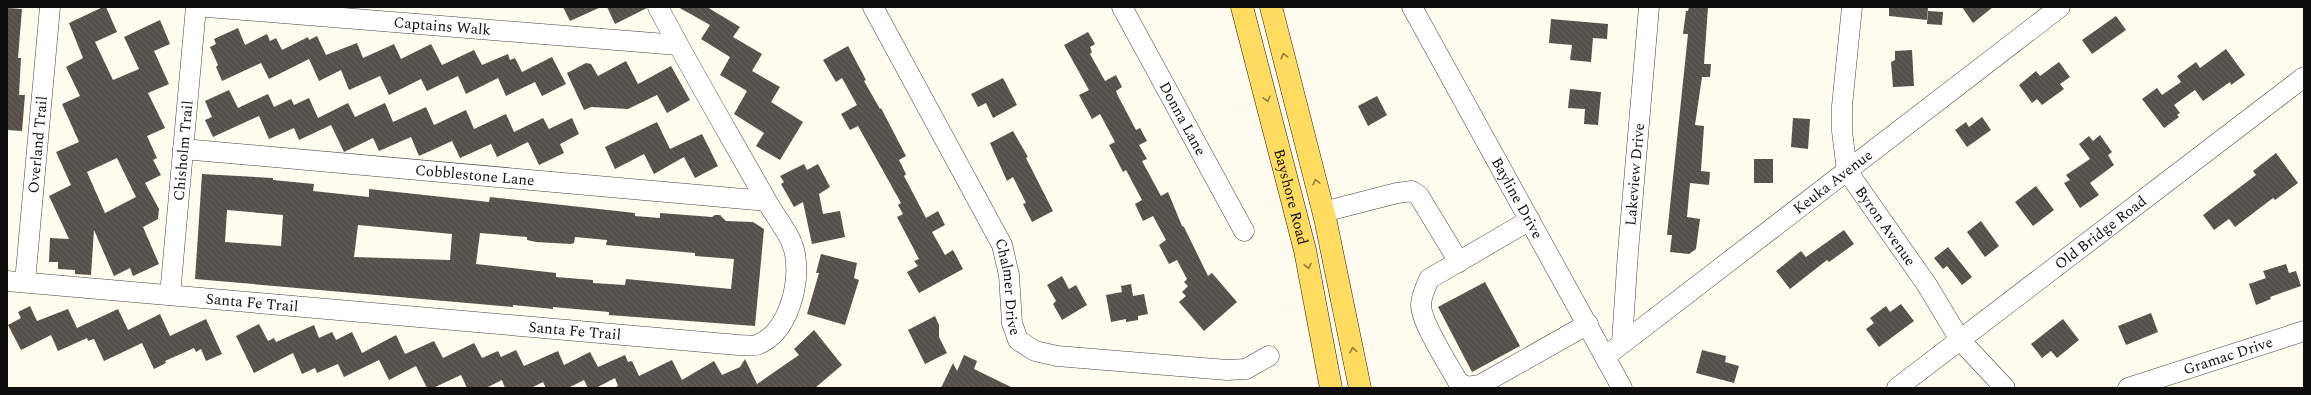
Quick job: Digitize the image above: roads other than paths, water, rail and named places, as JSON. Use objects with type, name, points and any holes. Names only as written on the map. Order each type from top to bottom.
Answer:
[{"type":"main road","name":"Bayshore Road","points":[[1242,7],[1305,250],[1331,388]]},
{"type":"main road","name":"Bayshore Road","points":[[1271,7],[1339,280],[1360,388]]},
{"type":"street","name":"Overland Trail","points":[[16,281],[50,7]]},
{"type":"street","name":"Chisholm Trail","points":[[170,295],[196,7]]},
{"type":"street","name":"Captains Walk","points":[[207,7],[678,46]]},
{"type":"street","name":"Santa Fe Trail","points":[[16,281],[738,345],[758,345],[773,336],[784,322],[795,271],[795,253],[788,236],[766,201],[678,46],[658,7]]},
{"type":"street","name":"Chalmer Drive","points":[[873,7],[1002,245],[1009,276],[1012,323],[1018,340],[1035,351],[1057,356],[1227,370],[1246,369],[1269,356]]},
{"type":"street","name":"Donna Lane","points":[[1122,7],[1244,230]]},
{"type":"street","name":"Bayline Drive","points":[[1412,7],[1606,356],[1622,388]]},
{"type":"street","name":"Lakeview Drive","points":[[1622,342],[1628,252],[1650,7]]},
{"type":"street","name":"Byron Avenue","points":[[1852,7],[1842,106],[1842,131],[1847,171],[1927,284],[1960,340]]},
{"type":"street","name":"Keuka Avenue","points":[[1606,356],[1622,342],[1847,171],[2057,8]]},
{"type":"street","name":"Old Bridge Road","points":[[1897,388],[2304,77]]},
{"type":"street","name":"Cobblestone Lane","points":[[183,149],[766,201]]},
{"type":"street","points":[[1323,212],[1397,193],[1412,191],[1419,196],[1459,262]]},
{"type":"street","points":[[1530,220],[1430,279],[1424,290],[1421,306],[1424,319],[1458,382],[1467,387],[1480,385],[1588,324]]},
{"type":"street","name":"Gramac Drive","points":[[2128,388],[2304,331]]},
{"type":"street","points":[[1960,340],[2005,388]]}]
